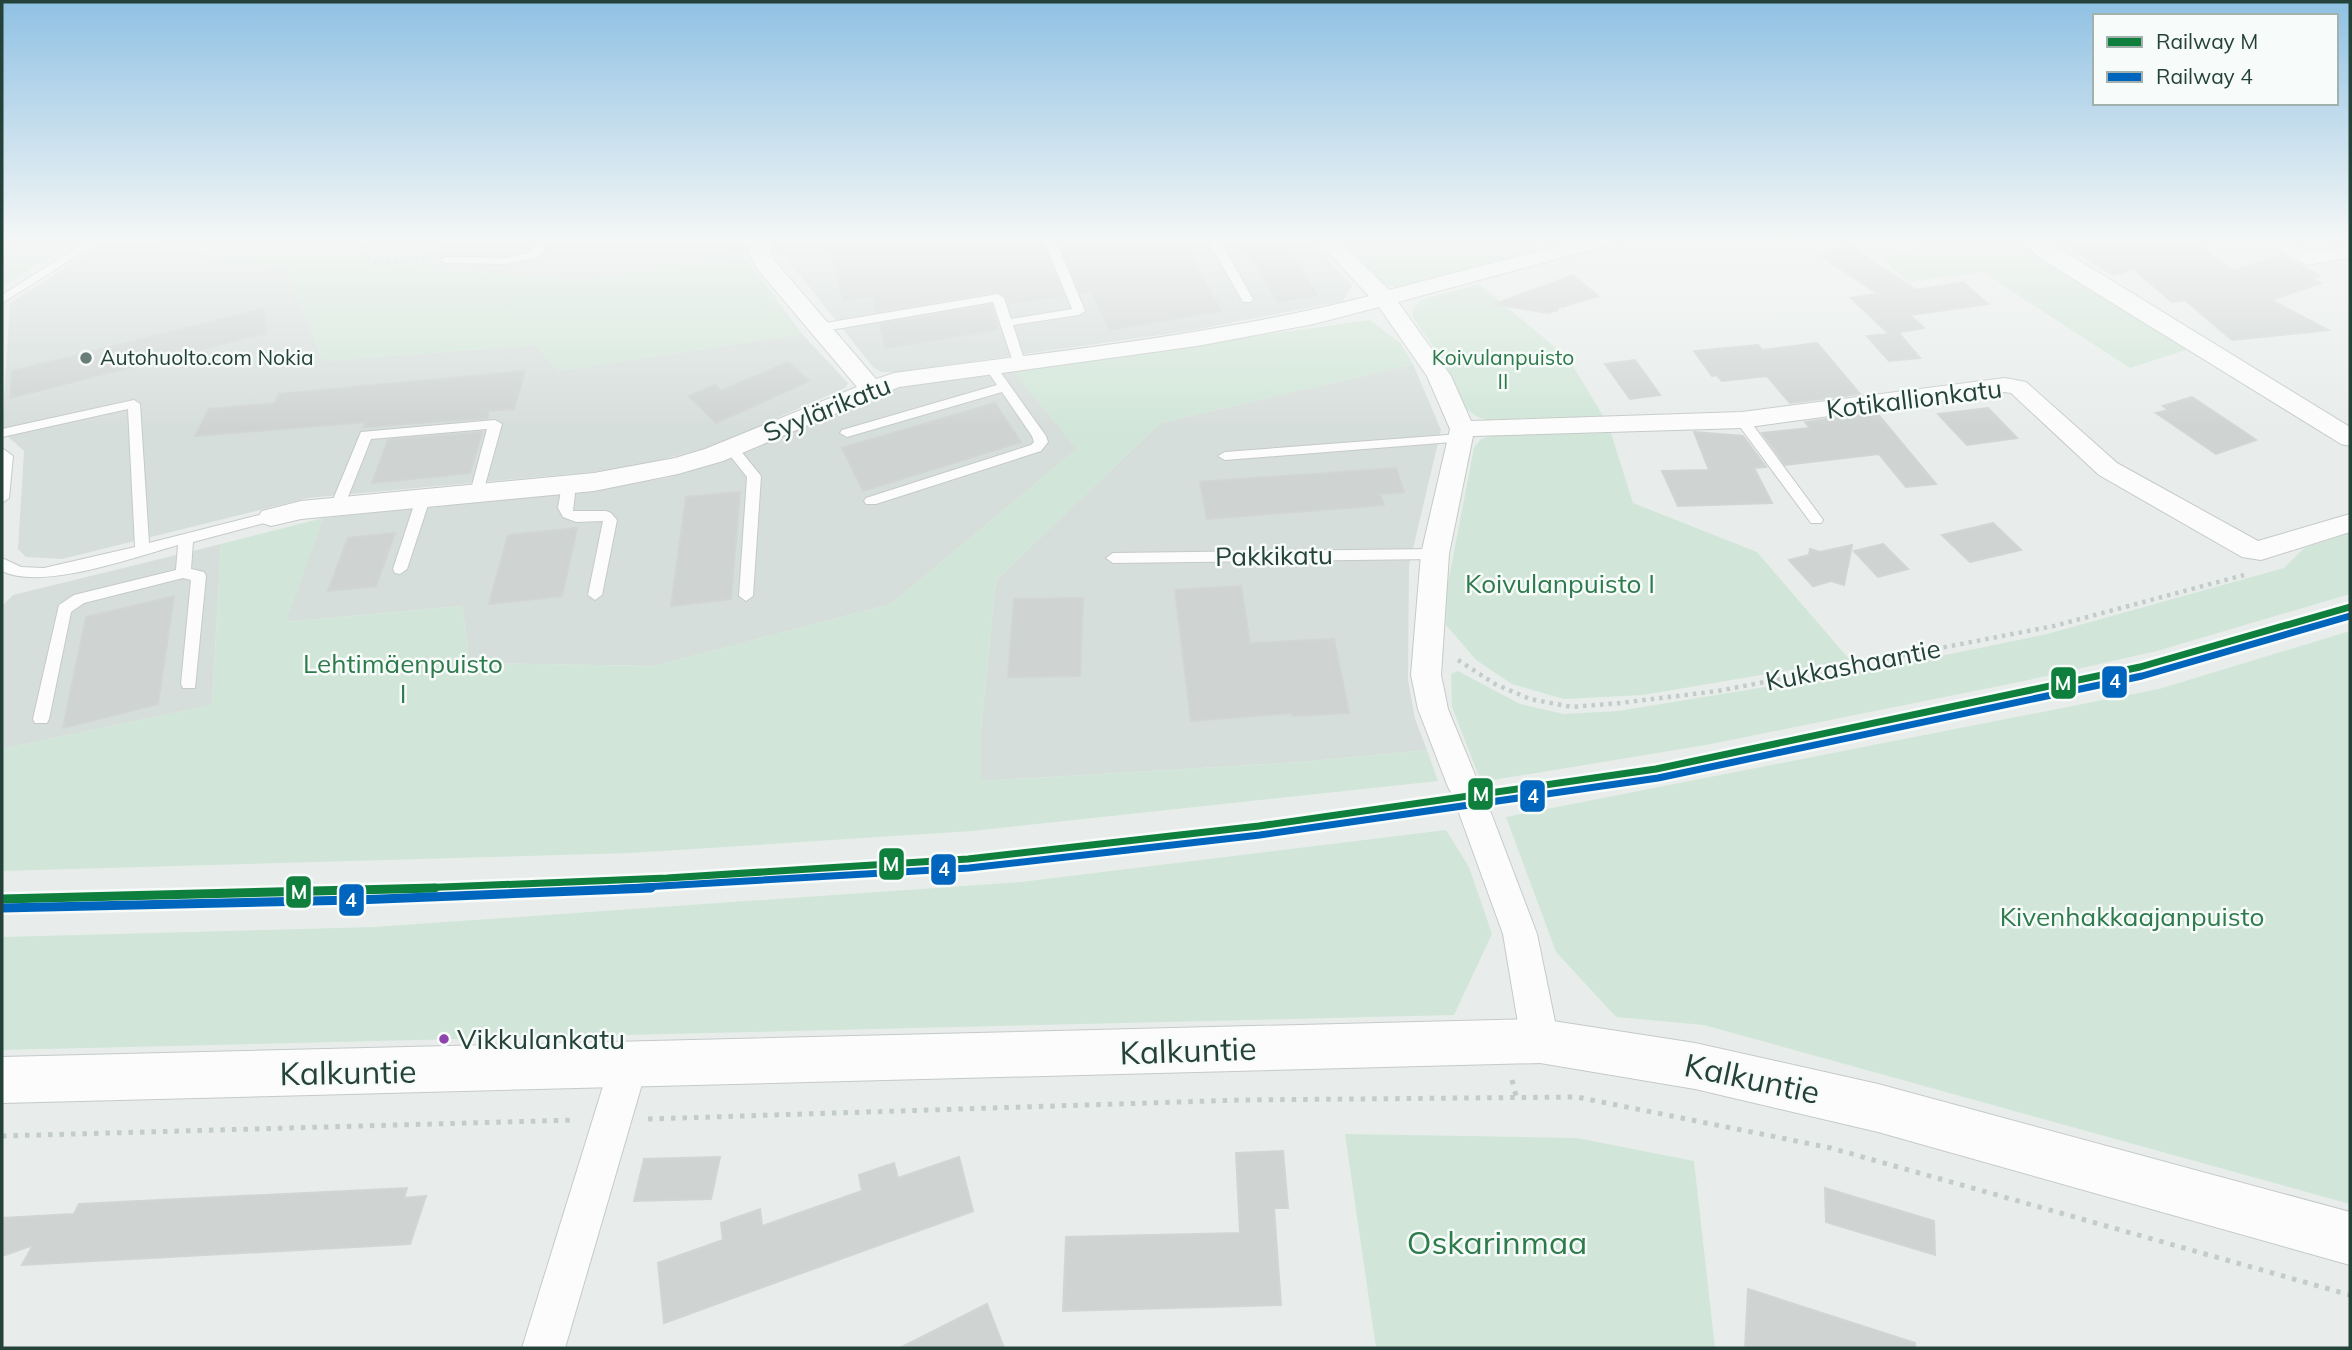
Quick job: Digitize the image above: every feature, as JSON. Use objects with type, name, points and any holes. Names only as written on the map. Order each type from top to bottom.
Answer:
[{"type":"street","points":[[797,302],[872,389]]},
{"type":"street","name":"Syylärikatu","points":[[271,517],[337,507],[569,484],[678,466],[731,448],[894,380],[1198,338],[1375,302]]},
{"type":"street","points":[[1386,302],[1439,376],[1461,433],[1435,554],[1426,675],[1433,709],[1520,934],[1540,1041]]},
{"type":"street","points":[[2128,302],[2350,438]]},
{"type":"street","name":"Kotikallionkatu","points":[[1461,433],[1742,420],[2006,385],[2018,387],[2108,469],[2252,550],[2261,551]]},
{"type":"street","points":[[2261,551],[2350,523]]},
{"type":"street","name":"Kalkuntie","points":[[2,1080],[628,1067],[1540,1041],[1764,1080],[1878,1108],[2350,1239]]},
{"type":"street","points":[[543,1348],[628,1067]]},
{"type":"lane","points":[[819,328],[974,302]]},
{"type":"lane","points":[[999,302],[1019,362]]},
{"type":"lane","points":[[1006,323],[1079,312],[1075,302]]},
{"type":"lane","points":[[870,500],[1036,448],[1041,442],[1039,436],[990,366]]},
{"type":"lane","points":[[847,433],[1005,387]]},
{"type":"lane","points":[[2,433],[134,404],[142,550]]},
{"type":"lane","points":[[1742,420],[1816,520]]},
{"type":"lane","points":[[337,507],[366,435],[495,424],[477,493]]},
{"type":"lane","points":[[1225,456],[1461,433]]},
{"type":"lane","points":[[731,448],[754,476],[746,596]]},
{"type":"lane","points":[[2,452],[6,456],[2,498]]},
{"type":"lane","points":[[569,484],[565,508],[568,514],[576,517],[606,516],[610,520],[595,595]]},
{"type":"lane","points":[[400,569],[423,499]]},
{"type":"lane","points":[[2,563],[6,568],[28,574],[58,571],[271,517]]},
{"type":"lane","points":[[183,573],[186,539]]},
{"type":"lane","name":"Pakkikatu","points":[[1113,558],[1435,554]]},
{"type":"lane","points":[[41,719],[64,609],[79,599],[183,573],[199,576],[189,684]]},
{"type":"path","name":"Kukkashaantie","points":[[1427,653],[1460,660],[1495,684],[1530,699],[1572,706],[1620,703],[1718,691],[2054,626],[2260,570],[2266,562],[2261,551]]},
{"type":"path","points":[[2,1136],[1242,1100],[1577,1097],[1831,1148],[2350,1295]]},
{"type":"shaded area","points":[[300,302],[323,361],[536,345],[557,371],[802,334],[848,383],[845,388],[711,447],[645,464],[593,472],[308,498],[62,559],[26,557],[18,549],[24,451],[2,431],[10,303]]},
{"type":"shaded area","points":[[821,302],[1338,302],[1189,331],[898,372],[881,372],[873,367]]},
{"type":"shaded area","points":[[1413,364],[1441,430],[1409,566],[1408,680],[1415,719],[1427,750],[1301,762],[981,781],[981,728],[996,580],[1160,423]]},
{"type":"shaded area","points":[[1013,370],[1077,449],[891,604],[654,666],[470,663],[462,606],[285,622],[323,518],[598,489],[666,478],[716,463],[894,387]]},
{"type":"shaded area","points":[[221,544],[212,705],[2,749],[2,606],[13,595]]},
{"type":"green space","points":[[300,302],[778,302],[802,334],[557,371],[536,345],[323,361]]},
{"type":"green space","name":"Koivulanpuisto II","points":[[1419,302],[1501,302],[1568,358],[1605,419],[1490,421],[1476,416],[1464,407],[1448,369],[1413,317],[1413,309]]},
{"type":"green space","points":[[2029,302],[2121,302],[2192,348],[2130,368]]},
{"type":"green space","name":"Lehtimäenpuisto I","points":[[1370,320],[1400,343],[1413,364],[1160,423],[996,580],[981,728],[981,781],[1301,762],[1427,750],[1438,781],[972,831],[631,853],[2,871],[2,749],[212,705],[221,544],[323,518],[286,622],[462,606],[470,663],[654,666],[891,604],[1077,449],[1013,370]]},
{"type":"green space","name":"Koivulanpuisto I","points":[[1611,433],[1633,503],[1757,552],[1850,660],[1643,695],[1564,699],[1512,684],[1476,660],[1446,625],[1447,588],[1474,448],[1481,439],[1494,435]]},
{"type":"green space","points":[[2350,533],[2350,594],[2157,651],[2029,680],[1706,745],[1481,782],[1452,707],[1451,674],[1458,671],[1520,704],[1564,714],[1618,711],[1887,667],[2047,634],[2284,568],[2304,548]]},
{"type":"green space","name":"Kivenhakkaajanpuisto","points":[[2350,631],[2350,1204],[1704,1025],[1616,1017],[1556,952],[1506,817],[2159,689]]},
{"type":"green space","points":[[1446,830],[1469,867],[1492,934],[1454,1015],[2,1050],[2,937],[374,927],[1021,882]]},
{"type":"green space","name":"Oskarinmaa","points":[[1345,1134],[1577,1138],[1694,1161],[1715,1348],[1376,1348]]},
{"type":"building","points":[[875,302],[935,302],[877,312]]},
{"type":"building","points":[[1097,302],[1216,302],[1221,311],[1109,330]]},
{"type":"building","points":[[1578,302],[1562,307],[1559,305],[1558,310],[1548,313],[1495,304]]},
{"type":"building","points":[[1855,302],[1988,304],[1910,315],[1924,328],[1898,332],[1920,358],[1889,361],[1867,336],[1889,334]]},
{"type":"building","points":[[2187,302],[2275,302],[2328,330],[2232,340]]},
{"type":"building","points":[[991,305],[998,329],[886,348],[880,324]]},
{"type":"building","points":[[263,309],[266,333],[10,398],[12,371]]},
{"type":"building","points":[[1817,343],[1860,394],[1790,403],[1767,376],[1722,381],[1717,375],[1712,376],[1694,351],[1758,345],[1762,350]]},
{"type":"building","points":[[1635,360],[1660,395],[1630,399],[1605,364]]},
{"type":"building","points":[[788,362],[809,381],[716,423],[689,396],[715,385],[721,391]]},
{"type":"building","points":[[525,371],[514,409],[489,411],[487,418],[364,427],[366,422],[195,436],[209,409],[275,403],[279,394]]},
{"type":"building","points":[[2192,397],[2256,440],[2216,454],[2156,413],[2168,410],[2163,406]]},
{"type":"building","points":[[995,403],[1021,442],[863,491],[842,448]]},
{"type":"building","points":[[1988,408],[2017,438],[1967,445],[1938,414]]},
{"type":"building","points":[[1876,412],[1936,484],[1906,487],[1879,454],[1785,465],[1762,433],[1810,428],[1805,422]]},
{"type":"building","points":[[482,432],[470,473],[372,483],[388,440]]},
{"type":"building","points":[[1694,432],[1743,436],[1766,467],[1754,468],[1772,503],[1678,506],[1662,471],[1709,470]]},
{"type":"building","points":[[1396,468],[1404,492],[1380,494],[1384,505],[1207,519],[1200,482]]},
{"type":"building","points":[[740,492],[731,599],[671,606],[686,497]]},
{"type":"building","points":[[1993,523],[2021,550],[1970,562],[1942,535]]},
{"type":"building","points":[[577,528],[562,596],[489,604],[508,535]]},
{"type":"building","points":[[395,533],[376,586],[328,591],[348,538]]},
{"type":"building","points":[[1883,544],[1908,569],[1878,577],[1854,551]]},
{"type":"building","points":[[1852,545],[1844,585],[1831,581],[1813,586],[1789,560],[1809,555],[1810,549],[1820,552]]},
{"type":"building","points":[[1241,586],[1250,643],[1334,639],[1349,713],[1293,716],[1293,713],[1191,721],[1175,590]]},
{"type":"building","points":[[174,596],[158,704],[63,728],[86,617]]},
{"type":"building","points":[[1083,598],[1080,676],[1008,677],[1014,599]]},
{"type":"building","points":[[1283,1151],[1288,1208],[1274,1208],[1281,1305],[1063,1311],[1066,1237],[1240,1233],[1236,1153]]},
{"type":"building","points":[[720,1157],[711,1199],[634,1201],[644,1159]]},
{"type":"building","points":[[959,1157],[973,1211],[664,1323],[658,1263],[723,1240],[721,1223],[760,1209],[762,1226],[862,1191],[859,1175],[894,1163],[898,1178]]},
{"type":"building","points":[[407,1188],[404,1198],[426,1196],[410,1244],[22,1265],[33,1245],[2,1256],[2,1218],[74,1214],[79,1204]]},
{"type":"building","points":[[1825,1188],[1934,1221],[1935,1255],[1826,1222]]},
{"type":"building","points":[[1748,1289],[1915,1343],[1915,1348],[1745,1348]]},
{"type":"building","points":[[987,1304],[1004,1348],[900,1348]]},
{"type":"rail line","name":"M","points":[[2,899],[356,891],[667,878],[968,859],[1259,826],[1656,769],[2140,667],[2350,607]]},
{"type":"rail line","name":"4","points":[[2,908],[356,900],[668,887],[969,868],[1260,835],[1658,778],[2142,676],[2350,616]]},
{"type":"place","name":"Autohuolto.com Nokia","points":[[86,358]]},
{"type":"place","name":"Vikkulankatu","points":[[444,1039]]}]
